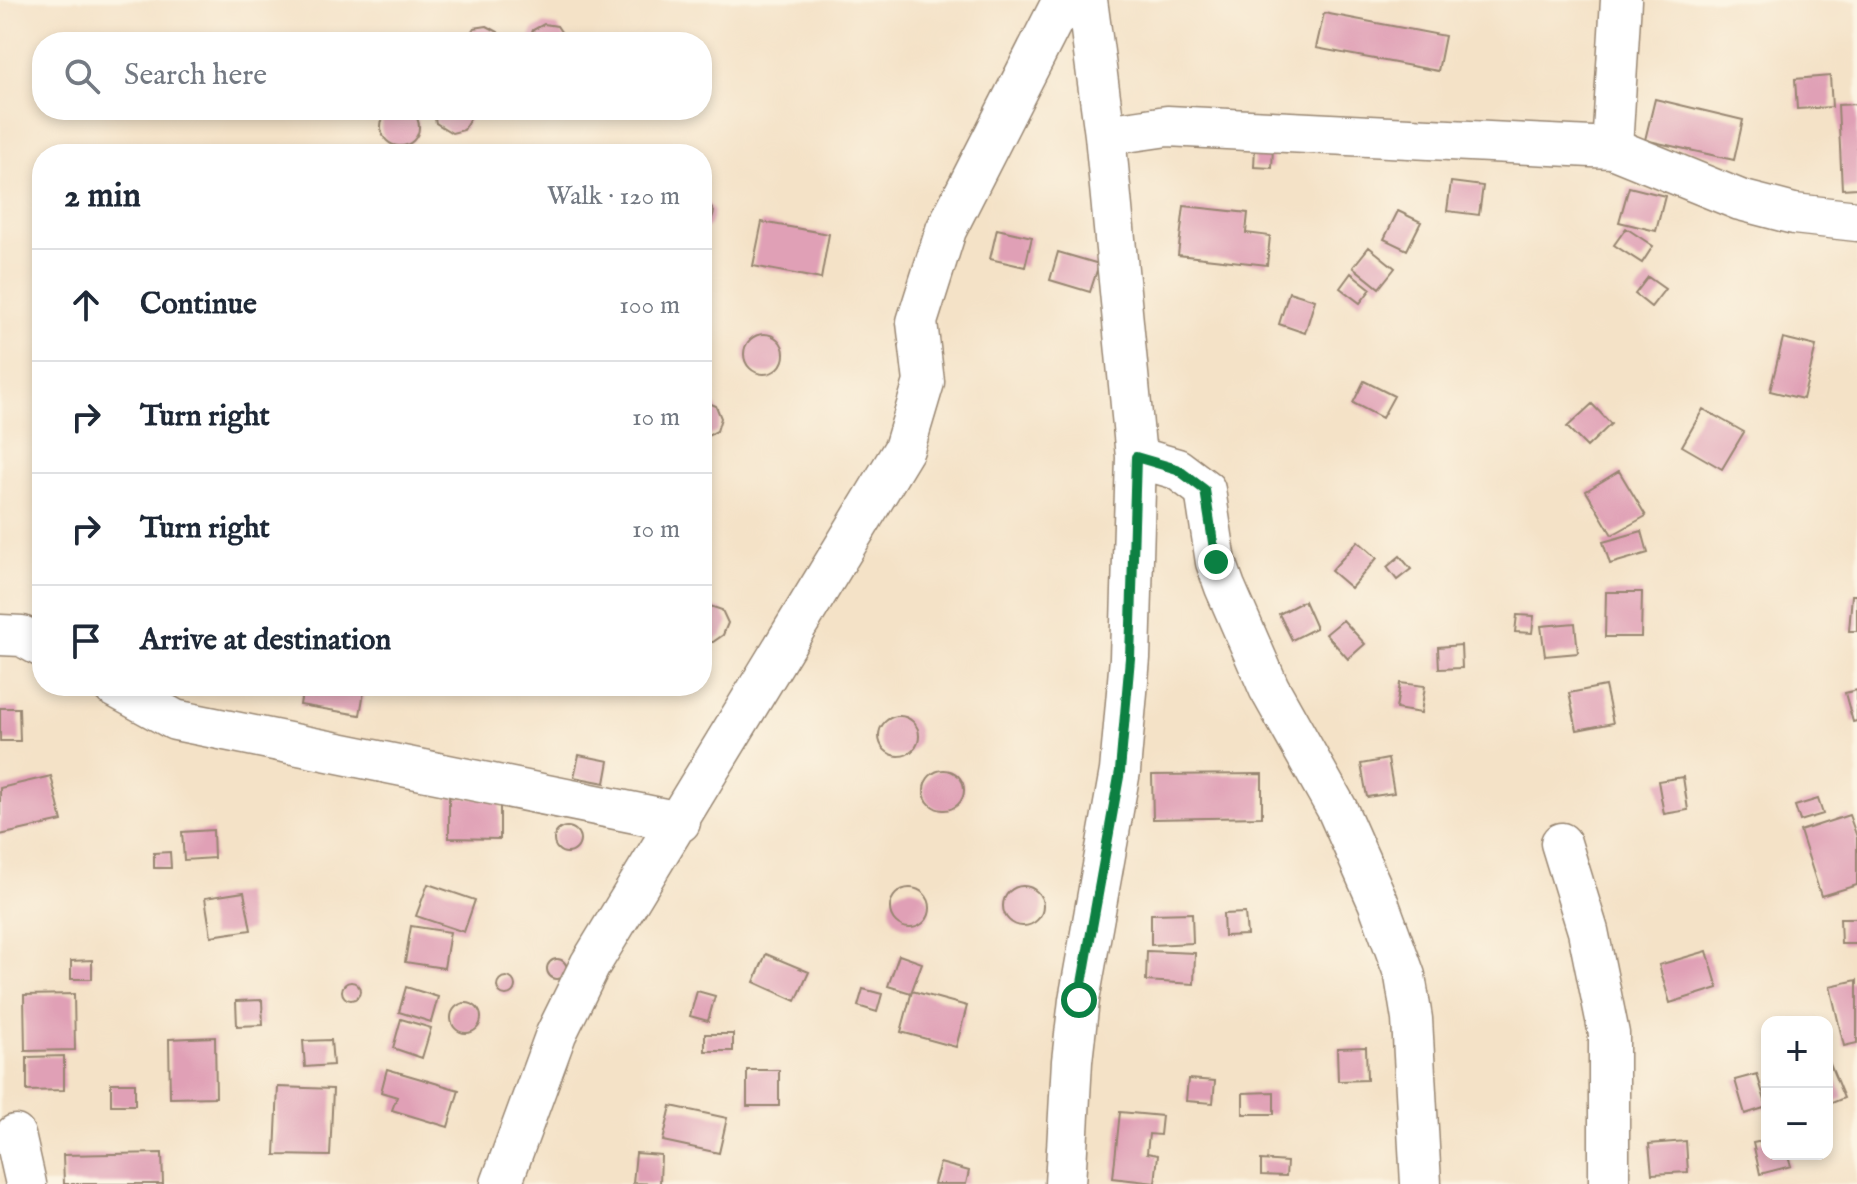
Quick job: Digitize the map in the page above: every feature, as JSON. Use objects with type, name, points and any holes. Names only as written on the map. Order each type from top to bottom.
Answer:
[{"type":"street","points":[[501,1184],[556,1034],[590,965],[680,822],[904,449],[924,382],[917,322],[938,252],[1063,0]]},
{"type":"street","points":[[1065,1184],[1079,1000],[1120,771],[1130,658],[1136,457],[1105,135],[1087,0]]},
{"type":"street","points":[[1612,148],[1621,0]]},
{"type":"street","points":[[1105,135],[1167,126],[1612,148],[1740,200],[1794,214],[1857,221]]},
{"type":"street","points":[[1136,457],[1177,469],[1205,490],[1216,562],[1225,587],[1269,688],[1337,809],[1378,902],[1405,976],[1412,1019],[1421,1184]]},
{"type":"street","points":[[0,635],[22,636],[32,642]]},
{"type":"street","points":[[131,696],[175,720],[680,822]]},
{"type":"street","points":[[1561,843],[1588,931],[1609,1034],[1609,1184]]},
{"type":"street","points":[[15,1135],[26,1184]]},
{"type":"building","points":[[1324,13],[1445,36],[1438,71],[1316,48]]},
{"type":"building","points":[[544,24],[557,26],[561,32],[532,32]]},
{"type":"building","points":[[487,26],[498,32],[471,32],[474,28]]},
{"type":"building","points":[[1830,76],[1832,107],[1797,109],[1795,79]]},
{"type":"building","points":[[1655,99],[1743,120],[1734,160],[1645,140]]},
{"type":"building","points":[[1857,104],[1857,188],[1842,189],[1838,105]]},
{"type":"building","points":[[382,120],[418,120],[418,134],[409,144],[391,144],[382,134]]},
{"type":"building","points":[[435,120],[469,120],[464,130],[452,133]]},
{"type":"building","points":[[1255,147],[1273,148],[1272,168],[1254,167]]},
{"type":"building","points":[[1451,182],[1483,186],[1479,215],[1447,211]]},
{"type":"building","points":[[1629,187],[1665,196],[1656,231],[1619,222]]},
{"type":"building","points":[[1184,206],[1248,213],[1246,233],[1270,236],[1267,265],[1178,255]]},
{"type":"building","points":[[1398,211],[1421,222],[1407,250],[1384,239]]},
{"type":"building","points":[[762,222],[829,234],[821,279],[753,266]]},
{"type":"building","points":[[1626,228],[1653,246],[1642,263],[1614,245]]},
{"type":"building","points":[[997,229],[1032,237],[1025,267],[990,259]]},
{"type":"building","points":[[1369,247],[1395,268],[1379,288],[1353,267]]},
{"type":"building","points":[[1058,252],[1099,264],[1090,292],[1050,280]]},
{"type":"building","points":[[1351,273],[1371,289],[1360,303],[1340,288]]},
{"type":"building","points":[[1648,277],[1665,289],[1651,307],[1635,294]]},
{"type":"building","points":[[1289,292],[1315,300],[1305,333],[1279,324]]},
{"type":"building","points":[[764,334],[778,340],[784,354],[778,368],[764,374],[750,368],[744,354],[750,340]]},
{"type":"building","points":[[1783,338],[1816,346],[1803,399],[1770,391]]},
{"type":"building","points":[[1364,381],[1394,396],[1382,418],[1353,403]]},
{"type":"building","points":[[712,404],[716,406],[721,418],[717,431],[712,434]]},
{"type":"building","points":[[1592,404],[1611,424],[1587,447],[1567,427]]},
{"type":"building","points":[[1703,409],[1744,432],[1722,469],[1682,446]]},
{"type":"building","points":[[1619,471],[1646,516],[1612,535],[1586,491]]},
{"type":"building","points":[[1642,531],[1648,553],[1610,564],[1603,542]]},
{"type":"building","points":[[1358,541],[1377,558],[1351,588],[1331,571]]},
{"type":"building","points":[[1400,556],[1411,569],[1397,580],[1387,567]]},
{"type":"building","points":[[1606,592],[1642,592],[1641,637],[1605,637]]},
{"type":"building","points":[[1852,595],[1857,595],[1857,631],[1849,631]]},
{"type":"building","points":[[1304,601],[1316,628],[1292,640],[1279,614]]},
{"type":"building","points":[[712,607],[722,610],[728,623],[723,635],[713,642]]},
{"type":"building","points":[[1517,615],[1534,616],[1532,633],[1515,632]]},
{"type":"building","points":[[1343,620],[1365,644],[1348,659],[1326,634]]},
{"type":"building","points":[[1575,623],[1578,653],[1545,656],[1541,626]]},
{"type":"building","points":[[1461,645],[1462,668],[1439,669],[1438,647]]},
{"type":"building","points":[[1400,683],[1425,686],[1421,713],[1396,709]]},
{"type":"building","points":[[1605,686],[1613,723],[1577,730],[1569,693]]},
{"type":"building","points":[[1857,690],[1857,721],[1853,722],[1845,693]]},
{"type":"building","points":[[301,696],[363,696],[360,715],[300,705]]},
{"type":"building","points":[[0,708],[19,708],[20,741],[0,741]]},
{"type":"building","points":[[899,716],[913,722],[919,736],[913,750],[899,756],[885,750],[879,736],[885,722]]},
{"type":"building","points":[[579,755],[609,761],[605,783],[574,777]]},
{"type":"building","points":[[1388,759],[1394,793],[1367,797],[1361,764]]},
{"type":"building","points":[[944,770],[958,776],[964,790],[958,804],[944,810],[930,804],[924,790],[930,776]]},
{"type":"building","points":[[1262,774],[1262,817],[1153,819],[1152,775]]},
{"type":"building","points":[[51,776],[62,821],[0,835],[0,788]]},
{"type":"building","points":[[1683,777],[1688,810],[1664,814],[1658,781]]},
{"type":"building","points":[[449,797],[500,799],[500,839],[449,838]]},
{"type":"building","points":[[1818,799],[1823,814],[1800,821],[1795,806]]},
{"type":"building","points":[[1849,815],[1857,837],[1857,885],[1821,896],[1800,831]]},
{"type":"building","points":[[567,827],[576,831],[580,840],[576,849],[567,853],[558,849],[554,840],[558,831]]},
{"type":"building","points":[[213,830],[214,858],[184,860],[182,832]]},
{"type":"building","points":[[170,852],[171,868],[154,868],[154,853]]},
{"type":"building","points":[[428,884],[475,900],[464,932],[416,916]]},
{"type":"building","points":[[1023,886],[1037,892],[1043,906],[1037,920],[1023,926],[1009,920],[1003,906],[1009,892]]},
{"type":"building","points":[[910,888],[924,894],[930,908],[924,922],[910,928],[896,922],[890,908],[896,894]]},
{"type":"building","points":[[244,892],[251,930],[211,936],[205,898]]},
{"type":"building","points":[[1192,913],[1193,943],[1151,945],[1151,914]]},
{"type":"building","points":[[1245,913],[1247,935],[1224,936],[1223,914]]},
{"type":"building","points":[[1840,918],[1857,918],[1857,944],[1841,944]]},
{"type":"building","points":[[411,926],[450,932],[444,968],[405,962]]},
{"type":"building","points":[[1147,951],[1195,953],[1194,984],[1146,981]]},
{"type":"building","points":[[1707,951],[1718,988],[1670,1003],[1659,965]]},
{"type":"building","points":[[766,954],[809,972],[796,1001],[754,982]]},
{"type":"building","points":[[899,955],[922,963],[911,993],[888,986]]},
{"type":"building","points":[[553,959],[561,959],[567,969],[561,979],[553,979],[547,973],[547,965]]},
{"type":"building","points":[[92,960],[92,979],[71,979],[71,961]]},
{"type":"building","points":[[506,977],[515,986],[506,995],[497,986]]},
{"type":"building","points":[[1857,980],[1857,1043],[1844,1046],[1830,986]]},
{"type":"building","points":[[351,982],[360,991],[351,1000],[342,991]]},
{"type":"building","points":[[406,987],[438,997],[431,1022],[399,1012]]},
{"type":"building","points":[[863,989],[882,994],[877,1012],[858,1006]]},
{"type":"building","points":[[697,991],[715,996],[708,1021],[690,1016]]},
{"type":"building","points":[[912,991],[967,1006],[956,1047],[901,1032]]},
{"type":"building","points":[[74,994],[75,1050],[25,1051],[24,995]]},
{"type":"building","points":[[262,1000],[263,1025],[237,1026],[236,1001]]},
{"type":"building","points":[[466,1003],[476,1008],[481,1018],[476,1028],[466,1033],[456,1028],[451,1018],[456,1008]]},
{"type":"building","points":[[401,1019],[431,1028],[422,1058],[393,1048]]},
{"type":"building","points":[[705,1034],[733,1034],[733,1051],[705,1051]]},
{"type":"building","points":[[215,1037],[216,1097],[170,1098],[169,1039]]},
{"type":"building","points":[[331,1040],[333,1065],[305,1067],[303,1041]]},
{"type":"building","points":[[1366,1047],[1367,1080],[1338,1081],[1337,1048]]},
{"type":"building","points":[[64,1056],[64,1090],[27,1091],[27,1057]]},
{"type":"building","points":[[387,1069],[459,1090],[448,1127],[392,1110],[397,1097],[381,1092]]},
{"type":"building","points":[[747,1070],[779,1070],[779,1106],[747,1106]]},
{"type":"building","points":[[1833,1071],[1844,1098],[1833,1103]]},
{"type":"building","points":[[1757,1074],[1761,1087],[1761,1109],[1745,1114],[1735,1080]]},
{"type":"building","points":[[1188,1079],[1215,1081],[1213,1103],[1186,1101]]},
{"type":"building","points":[[111,1083],[135,1083],[135,1105],[111,1105]]},
{"type":"building","points":[[278,1087],[333,1089],[330,1156],[275,1155]]},
{"type":"building","points":[[1274,1092],[1274,1114],[1243,1114],[1243,1093]]},
{"type":"building","points":[[671,1106],[727,1118],[719,1153],[663,1141]]},
{"type":"building","points":[[1120,1112],[1162,1116],[1160,1135],[1149,1134],[1147,1153],[1158,1155],[1155,1183],[1113,1178]]},
{"type":"building","points":[[1686,1141],[1688,1172],[1652,1174],[1649,1144]]},
{"type":"building","points":[[1761,1141],[1761,1160],[1789,1160],[1791,1166],[1760,1174],[1753,1143]]},
{"type":"building","points":[[162,1153],[163,1184],[64,1184],[63,1155]]},
{"type":"building","points":[[636,1153],[661,1155],[660,1184],[633,1183]]},
{"type":"building","points":[[1261,1160],[1287,1162],[1286,1176],[1261,1175]]},
{"type":"building","points":[[940,1163],[969,1171],[966,1184],[934,1184]]},
{"type":"route","points":[[1079,1000],[1120,771],[1130,658],[1136,457],[1177,469],[1205,490],[1216,562]]}]
